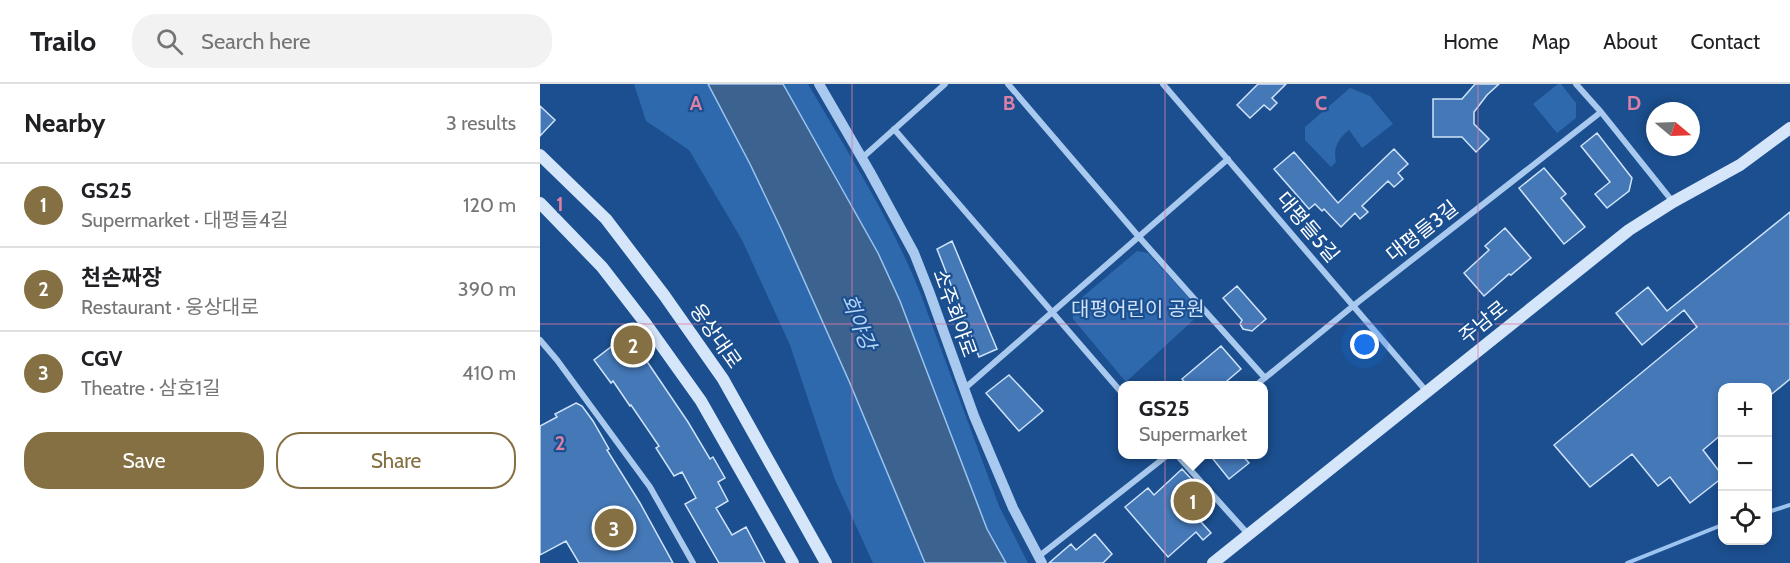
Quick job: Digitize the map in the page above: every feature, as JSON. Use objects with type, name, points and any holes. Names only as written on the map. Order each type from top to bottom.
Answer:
[{"type":"main road","name":"주남로","points":[[1213,563],[1629,230],[1673,202],[1740,165],[1790,128]]},
{"type":"main road","name":"웅상대로","points":[[540,155],[606,219],[664,295],[723,379],[826,563]]},
{"type":"main road","points":[[540,203],[602,267],[701,401],[793,563]]},
{"type":"street","name":"소주회야로","points":[[819,84],[914,254],[974,416],[1013,508],[1040,560]]},
{"type":"street","points":[[861,158],[945,84]]},
{"type":"street","points":[[1008,84],[1139,237],[1265,378]]},
{"type":"street","name":"대평들5길","points":[[1163,84],[1427,392]]},
{"type":"street","points":[[1576,84],[1673,202]]},
{"type":"street","name":"대평들3길","points":[[1261,381],[1353,306],[1601,112]]},
{"type":"street","points":[[894,129],[1118,388]]},
{"type":"street","points":[[964,389],[1228,159]]},
{"type":"street","points":[[540,340],[650,487],[693,563]]},
{"type":"street","points":[[1040,560],[1163,459]]},
{"type":"street","points":[[1180,459],[1248,534]]},
{"type":"green space","points":[[634,84],[708,84],[782,231],[849,381],[925,563],[873,563],[835,480],[790,345],[742,240],[689,150],[646,121]]},
{"type":"green space","points":[[783,84],[808,84],[897,241],[921,295],[999,506],[1028,563],[1006,563],[987,529],[900,301],[878,253]]},
{"type":"green space","points":[[1561,84],[1576,103],[1576,118],[1557,133],[1533,104]]},
{"type":"green space","points":[[1350,88],[1370,96],[1393,124],[1362,148],[1349,130],[1337,144],[1336,162],[1331,167],[1305,140],[1305,127]]},
{"type":"green space","name":"대평어린이 공원","points":[[1137,251],[1148,253],[1202,312],[1125,381],[1073,319],[1073,305]]},
{"type":"water","name":"회야강","points":[[708,84],[783,84],[878,253],[900,301],[987,529],[1006,563],[925,563],[849,381],[782,231]]},
{"type":"building","points":[[1258,84],[1286,84],[1272,98],[1277,103],[1270,110],[1264,105],[1250,118],[1237,105]]},
{"type":"building","points":[[1475,84],[1499,84],[1474,112],[1474,124],[1489,139],[1476,152],[1462,137],[1433,137],[1433,99],[1462,99]]},
{"type":"building","points":[[540,106],[555,120],[540,136]]},
{"type":"building","points":[[1597,133],[1632,178],[1629,191],[1607,208],[1595,194],[1610,182],[1581,146]]},
{"type":"building","points":[[1394,149],[1408,164],[1398,173],[1403,179],[1394,187],[1388,181],[1362,206],[1368,212],[1360,219],[1355,213],[1341,227],[1324,209],[1322,211],[1315,204],[1309,209],[1274,169],[1294,152],[1338,203]]},
{"type":"building","points":[[1544,168],[1566,194],[1561,198],[1585,227],[1564,244],[1519,188]]},
{"type":"building","points":[[1790,212],[1790,379],[1772,394],[1772,383],[1718,383],[1718,437],[1703,450],[1718,470],[1718,481],[1690,503],[1670,477],[1658,486],[1632,454],[1590,487],[1554,445],[1697,327],[1684,310],[1642,345],[1616,313],[1648,287],[1667,311]]},
{"type":"building","points":[[1505,228],[1531,258],[1484,296],[1464,273],[1489,250],[1485,246]]},
{"type":"building","points":[[952,241],[997,349],[979,357],[937,249]]},
{"type":"building","points":[[1237,286],[1266,319],[1252,331],[1243,329],[1240,324],[1242,320],[1223,298]]},
{"type":"building","points":[[629,333],[646,355],[644,357],[710,459],[713,457],[725,478],[718,482],[728,501],[716,508],[732,535],[746,527],[765,563],[719,563],[685,504],[696,498],[682,472],[674,476],[656,448],[659,446],[631,405],[594,360]]},
{"type":"building","points":[[1221,346],[1241,369],[1227,381],[1184,381],[1182,379]]},
{"type":"building","points":[[1009,375],[1043,411],[1019,431],[986,393]]},
{"type":"building","points":[[576,403],[582,406],[593,421],[609,449],[607,450],[673,563],[579,563],[566,541],[540,555],[540,426],[557,417],[555,414]]},
{"type":"building","points":[[1213,459],[1245,459],[1249,463],[1229,479]]},
{"type":"building","points":[[1182,469],[1209,498],[1193,513],[1211,533],[1203,540],[1196,532],[1168,557],[1125,507],[1148,488],[1154,495]]},
{"type":"building","points":[[1095,534],[1112,554],[1103,563],[1049,563],[1071,544],[1076,550]]},
{"type":"waterway","points":[[1772,511],[1790,505]]},
{"type":"waterway","points":[[1627,563],[1718,527]]},
{"type":"place","name":"천손짜장","points":[[633,345]]},
{"type":"place","name":"GS25","points":[[1193,501]]},
{"type":"place","name":"CGV","points":[[614,528]]}]
